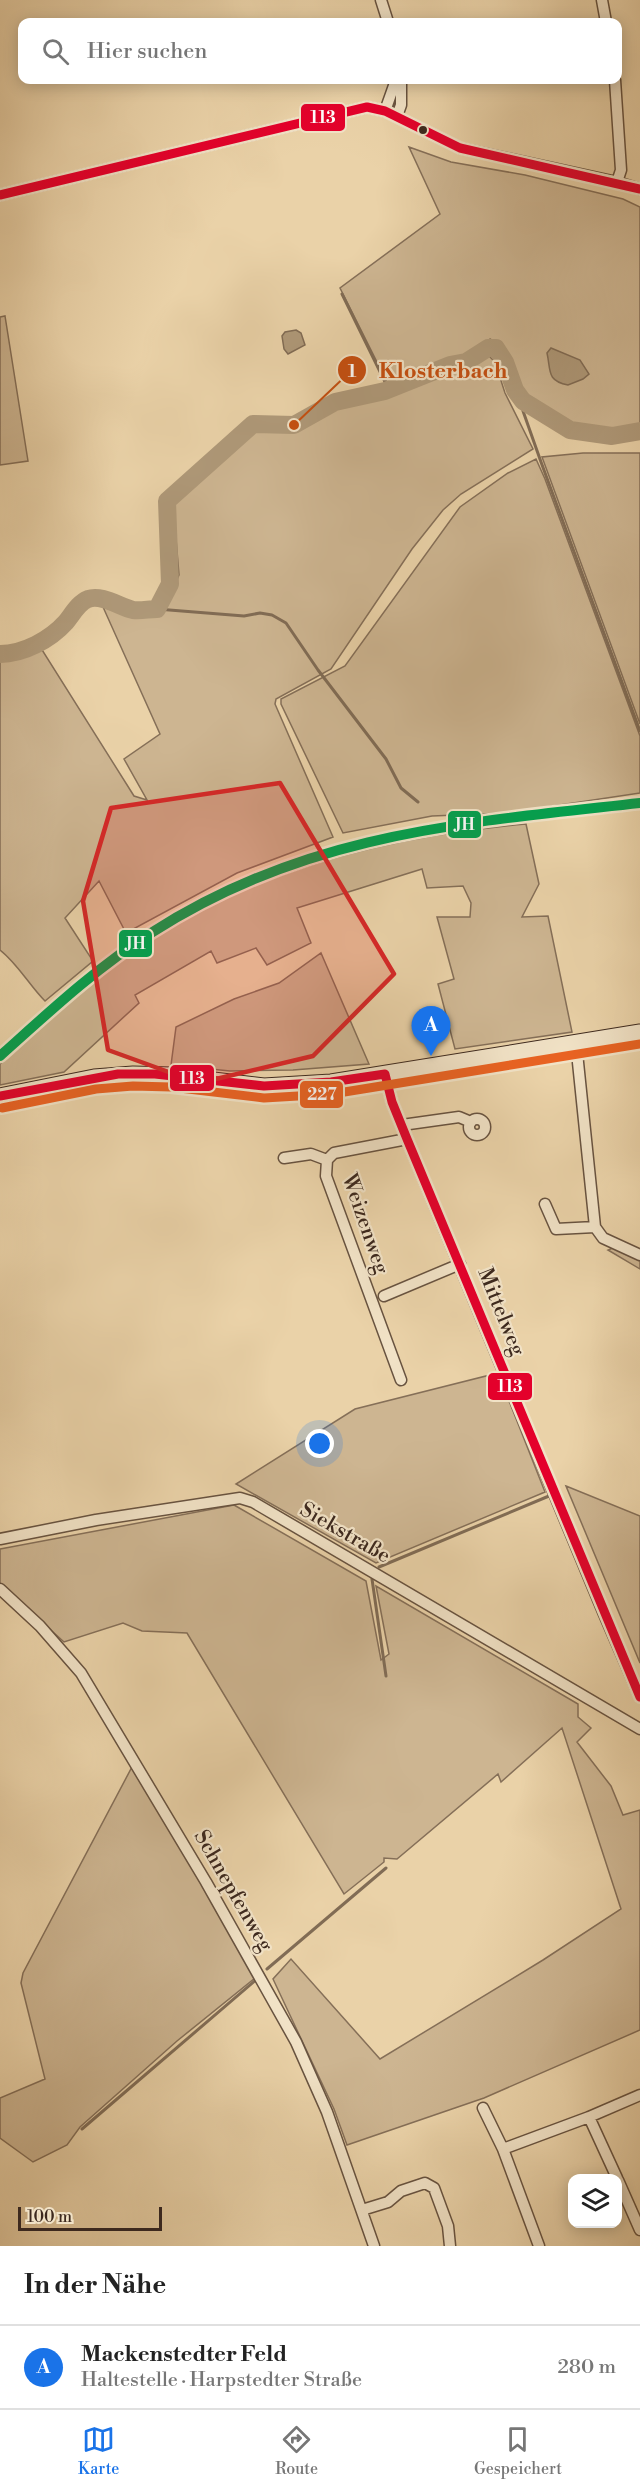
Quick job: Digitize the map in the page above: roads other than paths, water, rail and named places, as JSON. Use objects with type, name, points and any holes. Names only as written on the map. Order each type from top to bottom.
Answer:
[{"type":"street","points":[[381,0],[387,18]]},
{"type":"street","points":[[602,0],[605,18]]},
{"type":"street","points":[[385,111],[395,84]]},
{"type":"street","points":[[397,116],[401,105],[401,84]]},
{"type":"street","points":[[615,84],[621,170],[617,182]]},
{"type":"street","points":[[0,195],[360,108],[374,107],[460,148],[640,189]]},
{"type":"street","points":[[0,1096],[118,1074],[164,1075],[264,1086],[331,1082],[640,1032]]},
{"type":"street","points":[[576,1043],[595,1227],[603,1238],[640,1255]]},
{"type":"street","name":"Mittelweg","points":[[385,1074],[407,1139],[640,1697]]},
{"type":"street","points":[[402,1125],[459,1117],[471,1122]]},
{"type":"street","name":"Weizenweg","points":[[401,1380],[326,1176],[327,1160],[341,1150],[407,1139]]},
{"type":"street","points":[[284,1158],[311,1154],[327,1160]]},
{"type":"street","points":[[545,1204],[555,1229],[595,1227]]},
{"type":"street","points":[[384,1296],[460,1264]]},
{"type":"street","name":"Siekstraße","points":[[0,1539],[96,1520],[240,1498],[253,1502],[363,1565],[640,1729]]},
{"type":"street","name":"Schnepfenweg","points":[[0,1589],[40,1626],[81,1673],[206,1882],[296,2042],[327,2112],[374,2246]]},
{"type":"street","points":[[503,2149],[640,2095]]},
{"type":"street","points":[[483,2108],[503,2149],[539,2246]]},
{"type":"street","points":[[589,2117],[615,2174]]},
{"type":"street","points":[[362,2210],[388,2202],[401,2190],[425,2182],[434,2188],[448,2226],[450,2246]]},
{"type":"street","points":[[622,2190],[640,2230]]},
{"type":"waterway","points":[[342,294],[389,390]]},
{"type":"waterway","points":[[0,654],[18,652],[36,645],[60,629],[78,606],[88,599],[105,599],[133,610],[157,609],[170,584],[167,501],[253,424],[294,425],[335,402],[385,391],[450,365],[466,362],[488,348],[496,348],[505,362],[515,390],[523,401],[570,430],[612,436],[640,431]]},
{"type":"waterway","points":[[523,401],[523,411],[541,462],[640,731]]},
{"type":"waterway","points":[[157,609],[244,616],[260,613],[272,615],[286,623],[318,670],[386,759],[401,788],[418,802]]},
{"type":"waterway","points":[[379,1567],[549,1496]]},
{"type":"waterway","points":[[372,1579],[386,1676]]},
{"type":"waterway","points":[[267,1969],[386,1868]]},
{"type":"waterway","points":[[82,2129],[257,1979]]},
{"type":"place","name":"Klosterbach","points":[[294,425]]},
{"type":"place","name":"Mackenstedter Feld","points":[[431,1056]]}]
